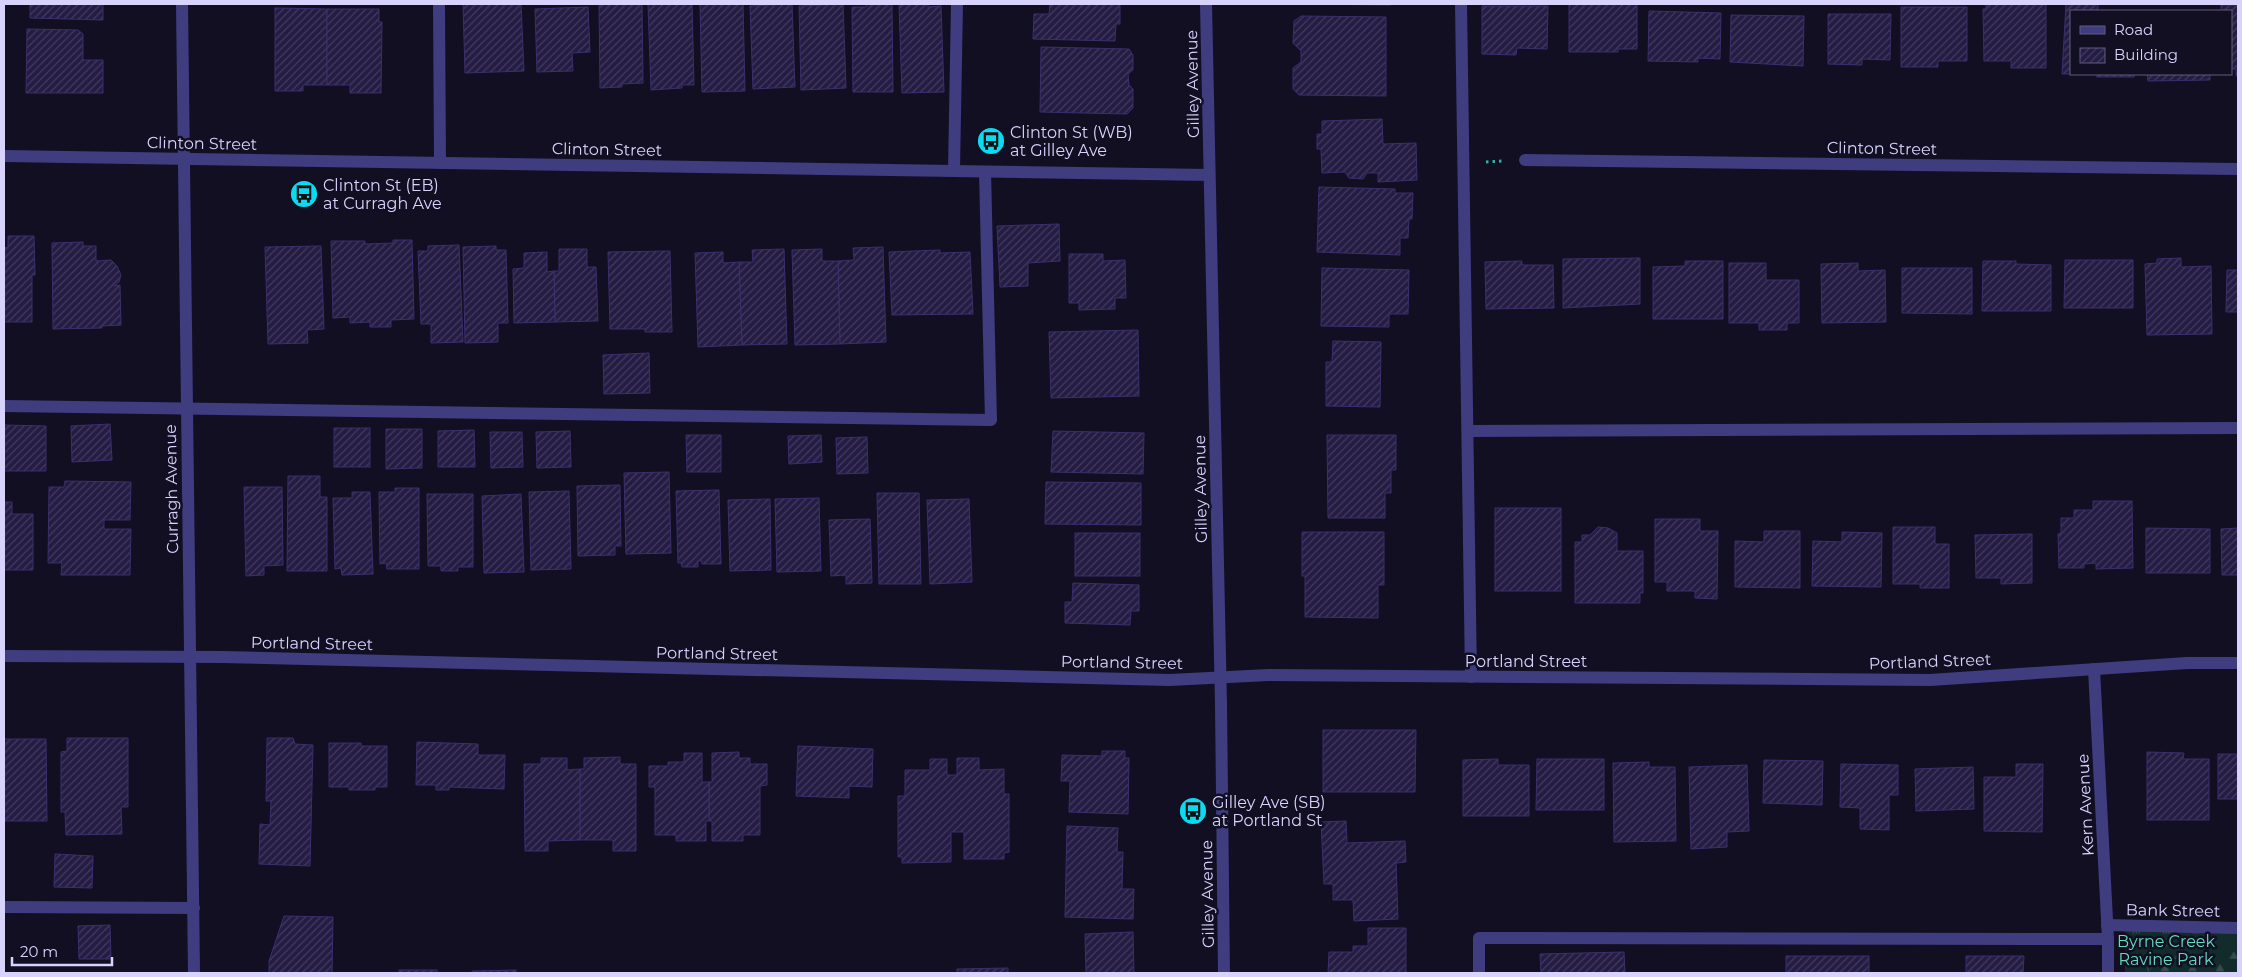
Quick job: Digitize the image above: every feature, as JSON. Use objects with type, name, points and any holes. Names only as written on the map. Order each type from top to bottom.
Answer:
[{"type":"street","name":"Curragh Avenue","points":[[182,4],[194,973]]},
{"type":"street","points":[[439,4],[440,163]]},
{"type":"street","points":[[954,170],[957,4]]},
{"type":"street","name":"Gilley Avenue","points":[[1206,4],[1224,973]]},
{"type":"street","points":[[1461,4],[1471,677]]},
{"type":"street","name":"Clinton Street","points":[[4,156],[1209,175]]},
{"type":"street","name":"Clinton Street","points":[[1525,160],[2238,169]]},
{"type":"street","points":[[4,406],[990,420],[985,172]]},
{"type":"street","points":[[1468,431],[2238,428]]},
{"type":"street","name":"Portland Street","points":[[4,656],[190,657],[1170,680],[1268,675],[1930,680],[2187,663],[2238,663]]},
{"type":"street","name":"Kern Avenue","points":[[2094,669],[2108,939],[2108,973]]},
{"type":"street","points":[[4,907],[194,908]]},
{"type":"street","name":"Bank Street","points":[[2107,925],[2238,928]]},
{"type":"street","points":[[1479,973],[1479,938],[2108,939]]},
{"type":"path","points":[[1463,162],[1525,160]]},
{"type":"green space","name":"Byrne Creek Ravine Park","points":[[2125,925],[2238,928],[2238,973],[2125,973]]},
{"type":"green space","points":[[2158,945],[2238,952],[2238,973],[2150,973]]},
{"type":"building","points":[[103,4],[103,20],[30,18],[30,5]]},
{"type":"building","points":[[463,4],[521,4],[524,71],[465,73]]},
{"type":"building","points":[[599,4],[642,4],[643,83],[622,84],[622,87],[600,88]]},
{"type":"building","points":[[648,4],[692,4],[694,85],[682,85],[682,88],[651,90]]},
{"type":"building","points":[[700,4],[743,4],[745,91],[702,92]]},
{"type":"building","points":[[792,4],[795,87],[753,89],[750,6]]},
{"type":"building","points":[[843,4],[846,88],[801,90],[799,6]]},
{"type":"building","points":[[866,4],[892,4],[893,92],[853,92],[852,7],[866,7]]},
{"type":"building","points":[[899,4],[928,4],[928,7],[941,6],[944,92],[902,93]]},
{"type":"building","points":[[1050,4],[1120,4],[1120,24],[1116,24],[1115,41],[1033,39],[1034,14],[1049,14]]},
{"type":"building","points":[[1305,4],[1391,4],[1391,5]]},
{"type":"building","points":[[1569,4],[1637,4],[1637,49],[1618,49],[1618,52],[1569,52]]},
{"type":"building","points":[[1986,4],[2046,4],[2046,68],[2011,68],[2011,61],[1984,61],[1983,9],[1986,9]]},
{"type":"building","points":[[2066,4],[2098,4],[2098,10],[2070,10],[2070,74],[2062,74]]},
{"type":"building","points":[[2221,5],[2238,5],[2238,76],[2236,76],[2236,69],[2232,69],[2232,10],[2221,10]]},
{"type":"building","points":[[1482,6],[1548,6],[1547,49],[1517,48],[1516,55],[1482,54]]},
{"type":"building","points":[[588,7],[590,52],[572,53],[573,71],[537,72],[535,9]]},
{"type":"building","points":[[1901,7],[1967,7],[1967,61],[1938,61],[1938,67],[1901,67]]},
{"type":"building","points":[[275,8],[327,9],[327,85],[303,85],[303,91],[275,91]]},
{"type":"building","points":[[327,9],[379,9],[379,22],[382,22],[381,93],[350,93],[350,85],[327,85]]},
{"type":"building","points":[[1649,11],[1721,13],[1720,59],[1698,58],[1698,62],[1648,61]]},
{"type":"building","points":[[1828,14],[1891,14],[1890,60],[1862,59],[1862,65],[1828,64]]},
{"type":"building","points":[[1731,15],[1804,16],[1803,66],[1730,62]]},
{"type":"building","points":[[1301,16],[1386,17],[1386,96],[1299,95],[1293,89],[1293,68],[1301,62],[1301,51],[1293,43],[1294,21]]},
{"type":"building","points":[[27,29],[78,30],[83,34],[83,60],[103,60],[103,93],[26,93]]},
{"type":"building","points":[[1041,47],[1129,49],[1133,55],[1133,70],[1128,74],[1129,85],[1133,89],[1133,108],[1127,114],[1040,112]]},
{"type":"building","points":[[2097,75],[2134,75],[2134,77],[2097,77]]},
{"type":"building","points":[[2147,75],[2210,75],[2210,80],[2148,81]]},
{"type":"building","points":[[1382,119],[1383,144],[1416,143],[1417,180],[1378,182],[1378,173],[1367,173],[1363,179],[1349,178],[1345,172],[1322,173],[1321,149],[1317,149],[1317,134],[1322,134],[1322,121]]},
{"type":"building","points":[[1319,187],[1395,189],[1395,193],[1413,193],[1412,219],[1409,219],[1408,238],[1400,238],[1400,255],[1317,252]]},
{"type":"building","points":[[1059,224],[1060,261],[1028,263],[1028,286],[1000,287],[997,226]]},
{"type":"building","points":[[8,236],[34,236],[35,275],[32,275],[32,322],[4,322],[4,248],[8,247]]},
{"type":"building","points":[[393,240],[412,240],[414,319],[391,320],[391,327],[370,327],[370,322],[350,323],[350,317],[333,318],[331,241],[365,241],[365,244],[393,243]]},
{"type":"building","points":[[83,242],[83,246],[96,246],[96,261],[111,260],[117,266],[121,275],[119,282],[114,286],[120,285],[121,325],[102,326],[102,328],[53,329],[52,243]]},
{"type":"building","points":[[459,245],[463,342],[431,343],[431,324],[421,324],[418,251],[428,251],[428,246]]},
{"type":"building","points":[[321,246],[324,329],[307,330],[308,343],[268,344],[265,247]]},
{"type":"building","points":[[496,246],[496,250],[506,250],[508,323],[498,323],[498,342],[465,343],[463,247]]},
{"type":"building","points":[[883,247],[886,342],[840,344],[838,261],[854,260],[853,248]]},
{"type":"building","points":[[559,249],[587,249],[587,267],[596,267],[598,321],[555,322],[554,271],[559,271]]},
{"type":"building","points":[[784,249],[787,344],[742,345],[739,262],[753,262],[752,250]]},
{"type":"building","points":[[822,249],[822,261],[838,261],[840,344],[795,345],[792,250]]},
{"type":"building","points":[[940,250],[940,253],[970,252],[973,314],[892,315],[889,252]]},
{"type":"building","points":[[670,251],[672,332],[645,332],[645,329],[610,329],[608,252]]},
{"type":"building","points":[[547,252],[547,272],[554,271],[555,322],[514,323],[513,269],[524,268],[524,253]]},
{"type":"building","points":[[723,252],[723,263],[739,262],[742,345],[698,347],[695,253]]},
{"type":"building","points":[[1069,254],[1103,254],[1103,261],[1125,260],[1126,298],[1115,298],[1115,309],[1079,310],[1079,303],[1069,303]]},
{"type":"building","points":[[1640,258],[1640,304],[1563,308],[1563,259]]},
{"type":"building","points":[[2181,258],[2181,267],[2211,266],[2212,334],[2147,335],[2145,264],[2157,263],[2157,259]]},
{"type":"building","points":[[2065,260],[2133,260],[2133,308],[2064,308]]},
{"type":"building","points":[[1522,261],[1522,265],[1553,265],[1554,308],[1486,309],[1485,262]]},
{"type":"building","points":[[1685,261],[1723,261],[1723,319],[1653,319],[1653,267],[1685,266]]},
{"type":"building","points":[[1983,261],[2016,261],[2016,264],[2051,265],[2051,311],[1982,311]]},
{"type":"building","points":[[1729,263],[1766,263],[1766,280],[1799,280],[1799,323],[1787,323],[1787,330],[1759,330],[1759,323],[1729,323]]},
{"type":"building","points":[[1858,263],[1858,271],[1885,270],[1886,322],[1822,323],[1821,264]]},
{"type":"building","points":[[1322,268],[1409,270],[1408,314],[1389,314],[1389,327],[1321,326]]},
{"type":"building","points":[[1902,268],[1972,268],[1972,314],[1902,313]]},
{"type":"building","points":[[2227,270],[2238,270],[2238,312],[2226,312]]},
{"type":"building","points":[[1138,330],[1139,396],[1051,398],[1049,332]]},
{"type":"building","points":[[1333,341],[1381,342],[1380,407],[1326,406],[1326,362],[1332,362]]},
{"type":"building","points":[[649,353],[650,393],[604,394],[603,355]]},
{"type":"building","points":[[110,424],[112,460],[72,462],[71,426]]},
{"type":"building","points":[[4,425],[46,426],[46,471],[4,471]]},
{"type":"building","points":[[334,428],[370,428],[370,467],[334,467]]},
{"type":"building","points":[[386,429],[422,429],[422,468],[386,469]]},
{"type":"building","points":[[474,430],[475,467],[438,467],[438,431]]},
{"type":"building","points":[[570,431],[571,467],[537,468],[536,432]]},
{"type":"building","points":[[1053,431],[1144,433],[1143,474],[1051,472]]},
{"type":"building","points":[[490,432],[522,432],[523,467],[491,468]]},
{"type":"building","points":[[686,435],[721,435],[721,472],[687,472]]},
{"type":"building","points":[[821,435],[822,462],[789,464],[788,436]]},
{"type":"building","points":[[1327,435],[1396,435],[1396,470],[1391,470],[1391,493],[1385,493],[1385,518],[1328,518]]},
{"type":"building","points":[[867,437],[868,473],[837,474],[836,438]]},
{"type":"building","points":[[669,472],[671,553],[626,554],[624,473]]},
{"type":"building","points":[[288,476],[320,476],[320,497],[327,497],[327,571],[287,571]]},
{"type":"building","points":[[65,481],[131,482],[130,520],[104,520],[104,529],[131,529],[130,575],[61,575],[62,563],[48,563],[49,487],[64,487]]},
{"type":"building","points":[[1046,482],[1141,483],[1141,525],[1045,524]]},
{"type":"building","points":[[620,485],[621,546],[615,546],[615,555],[578,556],[577,486]]},
{"type":"building","points":[[244,487],[282,487],[283,565],[264,566],[264,575],[246,576]]},
{"type":"building","points":[[395,488],[419,488],[419,569],[387,569],[386,563],[380,564],[379,492],[395,492]]},
{"type":"building","points":[[719,490],[721,564],[702,564],[702,561],[698,561],[698,567],[682,567],[681,563],[678,563],[676,491]]},
{"type":"building","points":[[569,491],[571,569],[531,570],[529,492]]},
{"type":"building","points":[[352,492],[370,492],[373,574],[342,575],[341,568],[335,569],[333,498],[352,498]]},
{"type":"building","points":[[877,493],[919,493],[921,584],[879,584]]},
{"type":"building","points":[[427,494],[473,494],[473,567],[458,567],[458,571],[441,571],[441,566],[428,566]]},
{"type":"building","points":[[521,494],[524,572],[484,573],[482,496]]},
{"type":"building","points":[[819,498],[821,571],[777,572],[775,499]]},
{"type":"building","points":[[770,499],[771,570],[730,571],[728,500]]},
{"type":"building","points":[[969,499],[972,582],[930,584],[927,500]]},
{"type":"building","points":[[2093,501],[2132,501],[2133,568],[2096,569],[2096,563],[2084,564],[2084,568],[2059,568],[2058,534],[2061,533],[2061,518],[2074,518],[2074,510],[2093,510]]},
{"type":"building","points":[[4,502],[12,502],[12,514],[33,514],[33,570],[4,570]]},
{"type":"building","points":[[1495,508],[1561,508],[1561,591],[1495,591]]},
{"type":"building","points":[[870,519],[872,583],[846,584],[846,575],[831,576],[829,520]]},
{"type":"building","points":[[1655,519],[1700,519],[1700,531],[1718,531],[1717,599],[1695,598],[1695,591],[1667,591],[1667,582],[1655,582]]},
{"type":"building","points":[[1598,527],[1608,528],[1617,533],[1617,551],[1643,551],[1643,593],[1640,593],[1640,603],[1575,603],[1575,542],[1582,542],[1582,535],[1590,535]]},
{"type":"building","points":[[1893,527],[1935,527],[1935,544],[1949,544],[1949,588],[1920,588],[1920,584],[1893,584]]},
{"type":"building","points":[[2146,528],[2210,529],[2210,573],[2146,573]]},
{"type":"building","points":[[2238,528],[2238,575],[2222,575],[2221,529]]},
{"type":"building","points":[[1764,531],[1800,531],[1800,588],[1735,587],[1735,541],[1764,542]]},
{"type":"building","points":[[1302,532],[1384,532],[1384,585],[1378,585],[1378,618],[1305,617],[1305,576],[1302,576]]},
{"type":"building","points":[[1842,532],[1882,533],[1881,587],[1812,586],[1813,541],[1842,542]]},
{"type":"building","points":[[1075,533],[1140,533],[1140,576],[1075,576]]},
{"type":"building","points":[[2032,534],[2032,583],[2001,584],[2001,578],[1976,578],[1975,535]]},
{"type":"building","points":[[1073,583],[1139,585],[1139,611],[1131,611],[1130,625],[1065,623],[1065,602],[1072,602]]},
{"type":"building","points":[[1323,730],[1416,730],[1415,792],[1323,792]]},
{"type":"building","points":[[67,738],[128,738],[128,807],[121,807],[122,834],[66,835],[65,812],[61,812],[61,752],[67,751]]},
{"type":"building","points":[[267,738],[293,738],[295,744],[313,745],[310,866],[259,864],[260,824],[270,825],[271,801],[266,801]]},
{"type":"building","points":[[4,739],[46,739],[47,821],[4,821]]},
{"type":"building","points":[[417,742],[478,744],[478,755],[505,755],[504,789],[449,787],[449,790],[436,790],[436,785],[416,785]]},
{"type":"building","points":[[329,743],[361,743],[361,746],[387,746],[387,787],[375,787],[375,790],[349,790],[349,787],[329,787]]},
{"type":"building","points":[[798,746],[873,749],[872,787],[849,786],[849,798],[796,796]]},
{"type":"building","points":[[1102,751],[1125,751],[1125,758],[1129,758],[1128,814],[1069,812],[1070,781],[1061,781],[1062,755],[1102,756]]},
{"type":"building","points":[[739,752],[739,758],[750,758],[750,764],[767,764],[767,785],[760,786],[760,835],[743,835],[743,841],[712,841],[712,821],[709,821],[709,782],[712,782],[712,753]]},
{"type":"building","points":[[2147,752],[2184,753],[2183,759],[2209,759],[2209,820],[2147,820]]},
{"type":"building","points":[[684,753],[702,753],[702,782],[709,782],[709,821],[706,821],[706,841],[676,841],[676,835],[655,835],[655,787],[649,787],[649,766],[668,766],[668,762],[684,762]]},
{"type":"building","points":[[2218,754],[2238,754],[2238,799],[2218,799]]},
{"type":"building","points":[[620,757],[620,764],[636,764],[636,851],[613,851],[613,840],[580,840],[580,769],[584,769],[584,758]]},
{"type":"building","points":[[541,758],[567,758],[567,770],[580,769],[580,840],[548,841],[548,851],[525,851],[524,764],[541,764]]},
{"type":"building","points":[[957,758],[979,758],[979,770],[1004,769],[1004,794],[1009,794],[1009,852],[1004,853],[1004,859],[964,859],[964,832],[951,832],[951,862],[902,863],[902,857],[898,857],[898,796],[905,796],[905,770],[930,770],[930,759],[947,759],[947,775],[957,775]]},
{"type":"building","points":[[1498,759],[1498,765],[1529,765],[1529,816],[1463,816],[1463,760]]},
{"type":"building","points":[[1537,759],[1604,759],[1604,810],[1536,810]]},
{"type":"building","points":[[1764,760],[1823,761],[1822,805],[1763,803]]},
{"type":"building","points":[[1649,762],[1649,767],[1675,767],[1676,841],[1614,842],[1613,763]]},
{"type":"building","points":[[1841,764],[1898,765],[1898,795],[1889,795],[1889,830],[1860,829],[1860,808],[1840,807]]},
{"type":"building","points":[[2016,764],[2043,764],[2042,832],[1984,831],[1984,777],[2016,777]]},
{"type":"building","points":[[1747,765],[1749,831],[1727,832],[1727,847],[1691,849],[1689,767]]},
{"type":"building","points":[[1973,767],[1974,809],[1916,811],[1915,769]]},
{"type":"building","points":[[1346,821],[1347,843],[1405,841],[1406,862],[1396,863],[1398,919],[1354,921],[1353,900],[1333,900],[1333,884],[1324,884],[1321,822]]},
{"type":"building","points":[[1067,826],[1118,828],[1117,852],[1123,852],[1122,889],[1134,889],[1133,919],[1065,917]]},
{"type":"building","points":[[55,854],[93,856],[92,888],[54,887]]},
{"type":"building","points":[[284,916],[333,917],[332,973],[269,973],[269,961]]},
{"type":"building","points":[[110,925],[111,959],[79,959],[78,926]]},
{"type":"building","points":[[1368,928],[1406,928],[1406,973],[1328,973],[1329,952],[1353,952],[1353,946],[1368,946]]},
{"type":"building","points":[[1133,932],[1134,973],[1086,973],[1085,934]]},
{"type":"building","points":[[1624,952],[1625,973],[1541,973],[1540,954]]},
{"type":"building","points":[[1786,956],[1869,956],[1869,973],[1786,973]]},
{"type":"building","points":[[1966,956],[2024,956],[2023,973],[1966,973]]},
{"type":"building","points":[[1008,968],[1008,973],[957,973],[957,969]]},
{"type":"building","points":[[399,970],[437,970],[437,973],[399,973]]},
{"type":"building","points":[[516,970],[516,973],[472,973],[472,971]]},
{"type":"place","name":"Clinton St (WB) at Gilley Ave","points":[[991,141]]},
{"type":"place","name":"Clinton St (EB) at Curragh Ave","points":[[304,194]]},
{"type":"place","name":"Gilley Ave (SB) at Portland St","points":[[1193,811]]}]
